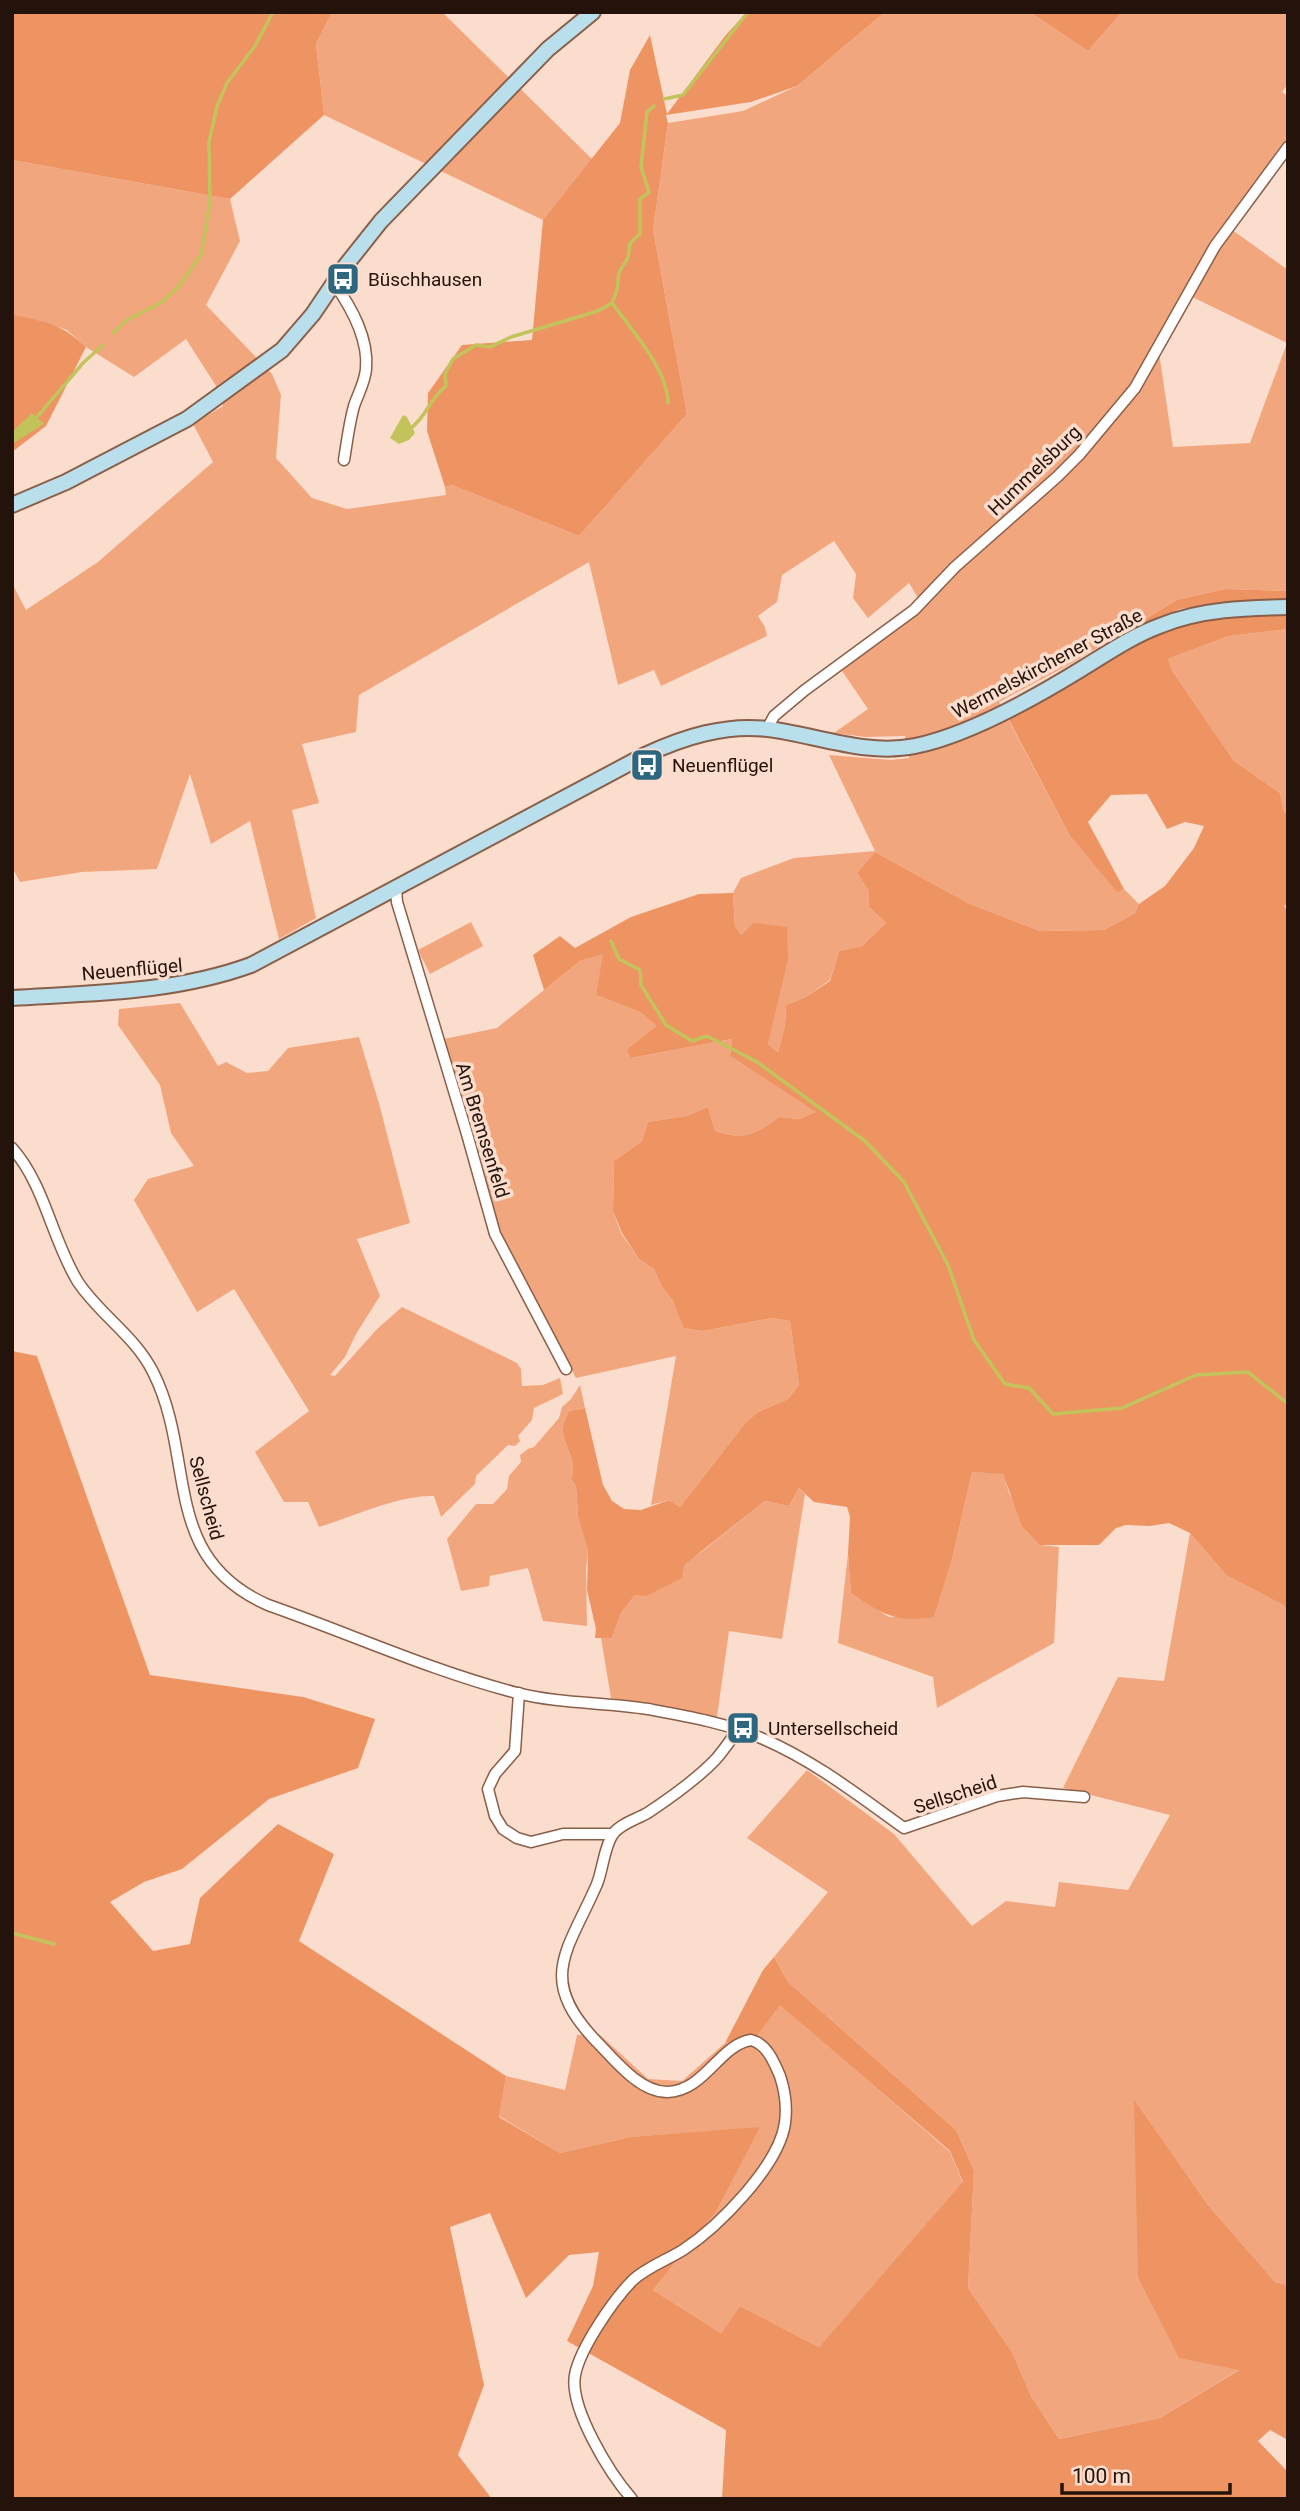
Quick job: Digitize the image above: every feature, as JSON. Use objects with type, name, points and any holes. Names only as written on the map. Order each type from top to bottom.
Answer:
[{"type":"main road","points":[[12,505],[47,491],[187,419],[268,362],[294,338],[360,246],[404,197],[565,33],[593,12]]},
{"type":"main road","name":"Wermelskirchener Straße","points":[[825,740],[877,748],[910,747],[928,743],[961,731],[1022,702],[1122,643],[1162,625],[1212,612],[1288,607]]},
{"type":"main road","name":"Neuenflügel","points":[[12,998],[159,988],[218,976],[270,956],[671,743],[696,735],[725,729],[767,729],[825,740]]},
{"type":"street","name":"Hummelsburg","points":[[767,729],[774,716],[788,703],[914,610],[955,567],[1057,477],[1086,447],[1135,388],[1214,246],[1288,147]]},
{"type":"street","points":[[334,283],[358,323],[366,357],[366,371],[353,409],[344,460]]},
{"type":"street","name":"Am Bremsenfeld","points":[[396,889],[397,902],[495,1234],[566,1369]]},
{"type":"street","name":"Sellscheid","points":[[12,1148],[35,1185],[76,1278],[92,1300],[135,1345],[153,1372],[170,1424],[196,1537],[215,1568],[237,1588],[268,1605],[426,1663],[519,1693],[648,1709],[760,1737],[807,1760],[904,1828],[996,1796],[1023,1793],[1084,1797]]},
{"type":"street","points":[[519,1693],[515,1751],[495,1774],[488,1789],[495,1816],[503,1829],[517,1838],[531,1842],[563,1835],[613,1834]]},
{"type":"street","points":[[632,2499],[611,2469],[585,2421],[575,2393],[575,2374],[606,2313],[632,2281],[684,2249],[716,2225],[738,2202],[768,2161],[781,2137],[786,2101],[776,2066],[757,2042],[751,2040],[738,2044],[688,2087],[664,2092],[639,2082],[608,2054],[569,2008],[563,1993],[561,1975],[565,1953],[597,1883],[613,1834],[649,1812],[716,1760],[738,1730]]},
{"type":"shaded area","points":[[12,12],[332,12],[316,44],[324,115],[230,199],[12,160]]},
{"type":"shaded area","points":[[332,12],[442,12],[592,159],[543,220],[324,115],[316,44]]},
{"type":"shaded area","points":[[747,12],[885,12],[797,86],[751,102],[666,115],[668,123],[653,230],[687,414],[579,536],[452,485],[445,487],[427,431],[428,393],[462,345],[532,340],[543,220],[620,123],[630,70],[650,35],[667,114],[725,36]]},
{"type":"shaded area","points":[[885,12],[1030,12],[1088,51],[1122,12],[1288,12],[1288,84],[1282,92],[1288,96],[1288,161],[1277,153],[1224,224],[1288,270],[1288,591],[1225,589],[1177,600],[1072,663],[999,702],[1070,836],[1117,891],[1124,889],[1139,904],[1135,913],[1104,930],[1040,931],[970,904],[875,852],[857,873],[869,891],[869,907],[886,923],[862,946],[839,951],[830,980],[804,998],[786,1005],[785,1026],[778,1052],[768,1044],[772,1019],[742,935],[735,927],[733,893],[741,878],[794,858],[875,851],[829,755],[891,760],[909,758],[905,736],[866,737],[834,733],[868,709],[840,668],[920,601],[909,583],[868,618],[853,598],[856,574],[834,541],[782,575],[777,602],[758,616],[767,636],[661,686],[654,670],[618,685],[589,562],[359,695],[356,732],[302,744],[319,803],[292,810],[316,918],[279,939],[250,821],[211,844],[190,774],[157,869],[82,872],[20,882],[12,867],[12,583],[26,610],[98,562],[213,462],[193,424],[223,406],[218,389],[186,339],[134,377],[86,347],[67,330],[41,321],[12,316],[12,160],[230,199],[240,241],[206,305],[272,374],[281,395],[276,458],[312,498],[347,509],[446,495],[445,487],[452,485],[579,536],[687,414],[653,230],[668,123],[743,111],[797,86]],"holes":[[[1182,292],[1287,343],[1250,443],[1173,447],[1157,339]]]},
{"type":"shaded area","points":[[1030,12],[1122,12],[1088,51]]},
{"type":"shaded area","points":[[14,315],[53,325],[86,347],[46,426],[12,452]]},
{"type":"shaded area","points":[[32,413],[44,424],[12,444],[12,432]]},
{"type":"shaded area","points":[[403,415],[407,417],[415,433],[409,440],[399,444],[390,438]]},
{"type":"shaded area","points":[[1225,589],[1288,591],[1288,599],[1226,602],[1180,609],[1127,630],[1177,600]]},
{"type":"shaded area","points":[[1288,612],[1288,629],[1229,636],[1168,659],[1173,672],[1234,761],[1280,793],[1284,812],[1288,814],[1288,903],[1284,906],[1288,911],[1288,1613],[1283,1605],[1226,1575],[1190,1533],[1169,1523],[1116,1528],[1099,1545],[1040,1545],[1022,1526],[1003,1474],[972,1472],[952,1560],[934,1617],[899,1618],[851,1593],[848,1554],[850,1517],[847,1507],[814,1502],[799,1488],[789,1506],[765,1501],[684,1565],[682,1578],[646,1596],[635,1595],[621,1613],[612,1638],[595,1638],[596,1629],[587,1590],[588,1551],[578,1517],[576,1486],[571,1479],[573,1465],[563,1433],[563,1425],[569,1411],[585,1408],[603,1485],[612,1501],[624,1509],[641,1510],[669,1500],[680,1507],[746,1422],[758,1412],[788,1399],[799,1385],[790,1321],[772,1318],[703,1331],[684,1328],[673,1301],[662,1287],[654,1269],[639,1259],[622,1233],[613,1211],[614,1161],[642,1141],[648,1122],[686,1116],[708,1107],[715,1131],[734,1135],[756,1132],[779,1117],[800,1119],[816,1112],[730,1056],[732,1039],[631,1058],[626,1050],[657,1026],[640,1012],[596,995],[603,954],[580,961],[544,990],[533,955],[560,936],[575,948],[631,917],[699,894],[733,893],[735,927],[742,935],[753,923],[787,927],[788,959],[768,1044],[778,1052],[785,1026],[786,1005],[804,998],[830,981],[839,951],[862,946],[886,923],[869,907],[869,891],[857,873],[875,852],[970,904],[1040,931],[1104,930],[1135,913],[1139,904],[1165,886],[1194,848],[1204,826],[1185,822],[1167,829],[1147,794],[1111,795],[1088,822],[1124,889],[1117,892],[1070,836],[1008,718],[1156,632],[1184,622],[1227,615]]},
{"type":"shaded area","points":[[1288,629],[1288,814],[1284,812],[1280,793],[1234,761],[1173,672],[1168,659],[1229,636]]},
{"type":"shaded area","points":[[471,922],[483,946],[430,974],[418,950]]},
{"type":"shaded area","points":[[604,953],[596,995],[640,1012],[658,1026],[626,1050],[631,1058],[732,1039],[730,1056],[817,1112],[800,1119],[779,1117],[756,1132],[734,1135],[715,1131],[708,1107],[686,1116],[648,1122],[642,1141],[614,1161],[613,1211],[621,1233],[639,1259],[654,1269],[685,1328],[703,1331],[772,1318],[790,1321],[799,1385],[788,1399],[758,1412],[746,1422],[680,1507],[669,1500],[651,1505],[676,1356],[576,1378],[500,1231],[471,1121],[444,1039],[497,1028],[580,961]]},
{"type":"shaded area","points":[[180,1003],[218,1066],[226,1062],[247,1073],[268,1071],[288,1048],[359,1037],[410,1223],[357,1239],[380,1296],[345,1357],[330,1375],[335,1376],[377,1329],[402,1307],[517,1363],[521,1369],[522,1386],[543,1385],[560,1378],[563,1394],[534,1408],[532,1420],[518,1436],[520,1441],[515,1446],[508,1445],[476,1476],[475,1484],[441,1517],[434,1496],[421,1496],[392,1502],[319,1527],[308,1502],[284,1502],[255,1452],[309,1411],[234,1289],[197,1312],[134,1200],[148,1179],[194,1166],[171,1133],[160,1085],[118,1025],[119,1009]]},
{"type":"shaded area","points":[[12,1351],[37,1356],[150,1675],[303,1697],[375,1719],[358,1768],[269,1799],[182,1869],[144,1882],[110,1902],[153,1951],[190,1944],[200,1898],[278,1824],[334,1854],[299,1941],[506,2076],[499,2117],[560,2153],[630,2137],[760,2127],[716,2212],[653,2290],[721,2333],[740,2306],[819,2347],[963,2182],[950,2151],[780,2005],[758,2035],[725,2043],[763,1970],[774,1957],[788,1982],[956,2130],[974,2170],[968,2288],[1012,2352],[1031,2396],[1059,2439],[1160,2418],[1239,2370],[1179,2358],[1138,2277],[1134,2100],[1208,2205],[1275,2282],[1288,2285],[1288,2440],[1270,2430],[1258,2441],[1288,2472],[1288,2499],[722,2499],[726,2430],[567,2341],[593,2286],[599,2252],[569,2255],[526,2298],[490,2213],[450,2227],[484,2385],[458,2455],[492,2499],[12,2499]]},
{"type":"shaded area","points":[[580,1385],[585,1408],[569,1411],[563,1434],[573,1465],[571,1479],[576,1486],[578,1517],[588,1551],[587,1626],[543,1621],[528,1568],[490,1576],[489,1586],[461,1591],[447,1539],[476,1504],[493,1504],[507,1489],[509,1476],[521,1462],[520,1455],[534,1447],[559,1418],[562,1407]]},
{"type":"shaded area","points":[[972,1472],[1003,1473],[1009,1493],[1040,1545],[1059,1547],[1054,1643],[937,1708],[933,1677],[838,1643],[848,1554],[851,1593],[889,1617],[934,1617],[952,1560]]},
{"type":"shaded area","points":[[799,1488],[805,1494],[782,1639],[729,1631],[717,1717],[611,1698],[601,1638],[612,1638],[621,1613],[635,1595],[700,1553],[765,1501],[789,1506]]},
{"type":"shaded area","points":[[1190,1533],[1226,1575],[1283,1605],[1288,1613],[1288,2285],[1275,2282],[1208,2205],[1134,2101],[1240,2369],[1160,2418],[1059,2439],[1031,2396],[1012,2352],[968,2288],[974,2170],[956,2130],[788,1982],[774,1957],[828,1892],[747,1838],[807,1770],[894,1834],[972,1926],[1006,1901],[1055,1907],[1059,1882],[1128,1890],[1170,1815],[1063,1788],[1118,1677],[1164,1681]]},
{"type":"shaded area","points":[[780,2004],[950,2152],[963,2183],[819,2347],[740,2306],[721,2333],[653,2290],[716,2212],[759,2128],[630,2137],[560,2153],[499,2116],[506,2076],[565,2090],[577,2035],[599,2034],[648,2079],[682,2081],[725,2043],[758,2035]]},
{"type":"waterway","points":[[113,333],[127,320],[162,302],[179,286],[201,255],[210,202],[209,142],[217,106],[227,83],[255,46],[273,12]]},
{"type":"waterway","points":[[664,99],[683,95],[748,12]]},
{"type":"waterway","points":[[411,428],[446,386],[445,374],[453,359],[476,345],[490,347],[511,337],[598,311],[612,303],[619,272],[628,258],[630,243],[640,234],[640,199],[649,192],[641,167],[647,112],[654,106]]},
{"type":"waterway","points":[[612,303],[655,364],[662,377],[668,403]]},
{"type":"waterway","points":[[37,417],[83,363],[103,345]]},
{"type":"waterway","points":[[611,941],[619,959],[640,970],[641,985],[666,1025],[692,1041],[707,1036],[757,1062],[865,1141],[904,1182],[948,1265],[974,1340],[1005,1384],[1029,1388],[1053,1414],[1122,1408],[1196,1375],[1248,1372],[1288,1404]]},
{"type":"waterway","points":[[12,1933],[54,1944]]},
{"type":"place","name":"Büschhausen","points":[[343,279]]},
{"type":"place","name":"Neuenflügel","points":[[647,765]]},
{"type":"place","name":"Untersellscheid","points":[[743,1728]]}]
